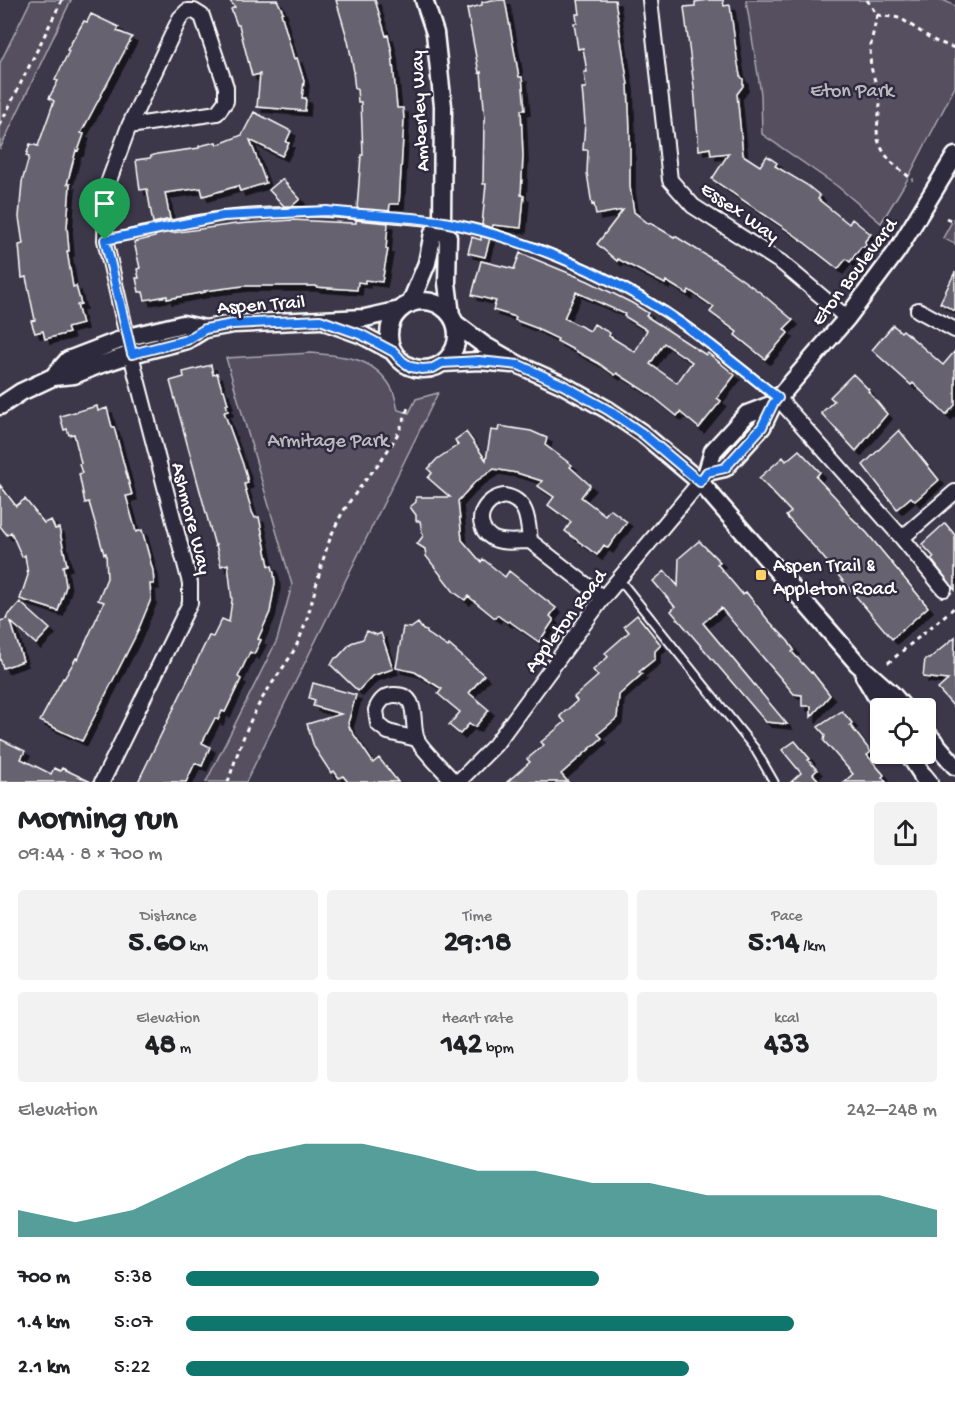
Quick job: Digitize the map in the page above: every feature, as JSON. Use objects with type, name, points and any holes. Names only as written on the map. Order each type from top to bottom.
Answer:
[{"type":"street","name":"Amberley Way","points":[[424,0],[435,33],[443,106],[442,222],[448,237],[447,283],[453,320]]},
{"type":"street","name":"Essex Way","points":[[650,0],[670,180],[693,206],[782,263],[847,318]]},
{"type":"street","name":"Ashmore Way","points":[[102,782],[190,603],[190,582],[105,240],[107,186],[129,126],[180,18],[187,11],[194,11],[202,16],[206,27],[226,87],[226,101],[218,112],[129,126]]},
{"type":"street","name":"Eton Boulevard","points":[[704,477],[725,468],[762,427],[775,400],[847,318],[897,251],[955,156]]},
{"type":"street","name":"Amberley Way","points":[[405,307],[427,262],[433,233],[442,222]]},
{"type":"street","name":"Aspen Trail","points":[[52,376],[74,375],[132,354],[187,340],[205,329],[233,324],[365,318],[421,301],[432,302],[443,307],[453,320],[484,345],[608,410],[704,477],[858,664],[895,698]]},
{"type":"street","points":[[394,352],[390,342],[390,330],[393,319],[405,307]]},
{"type":"street","points":[[918,310],[955,330]]},
{"type":"street","name":"Aspen Trail","points":[[320,320],[362,335],[394,352],[411,367],[422,369],[433,368],[442,363],[479,361],[519,365]]},
{"type":"street","points":[[442,363],[455,346],[457,335],[453,320]]},
{"type":"street","name":"Aspen Trail","points":[[0,406],[52,376],[68,360],[128,337],[183,324],[205,329]]},
{"type":"street","points":[[775,400],[902,538],[945,589]]},
{"type":"street","name":"Appleton Road","points":[[456,782],[495,745],[603,598],[704,477]]},
{"type":"street","points":[[902,538],[955,492]]},
{"type":"street","points":[[530,542],[603,598]]},
{"type":"street","name":"Aspen Trail","points":[[858,664],[877,698]]},
{"type":"street","points":[[417,739],[456,782]]},
{"type":"street","points":[[936,744],[955,766]]},
{"type":"street","points":[[915,764],[926,780]]},
{"type":"lane","points":[[105,240],[192,221],[255,213],[327,211],[442,222],[487,232],[546,253],[604,278],[672,317],[775,400]]},
{"type":"lane","points":[[620,579],[755,749],[774,782]]},
{"type":"path","points":[[0,125],[62,0]]},
{"type":"path","points":[[867,0],[877,15],[870,57],[879,90],[878,141],[887,158],[913,180]]},
{"type":"path","points":[[877,15],[900,18],[935,41],[955,48]]},
{"type":"path","points":[[946,218],[955,222]]},
{"type":"path","points":[[228,782],[256,709],[301,636],[331,535],[346,508],[393,445],[408,407]]},
{"type":"path","points":[[888,663],[955,608]]},
{"type":"green space","points":[[31,0],[71,0],[0,149],[0,63]]},
{"type":"green space","name":"Eton Park","points":[[746,0],[943,0],[955,6],[955,87],[906,182],[881,223],[837,186],[762,134],[761,94]]},
{"type":"green space","points":[[955,216],[955,244],[943,238]]},
{"type":"green space","name":"Armitage Park","points":[[311,353],[345,357],[366,363],[383,377],[392,389],[398,410],[409,413],[416,399],[438,393],[246,782],[206,782],[277,640],[292,585],[226,358]]},
{"type":"green space","points":[[753,420],[755,423],[723,459],[721,454]]},
{"type":"building","points":[[229,0],[277,0],[283,12],[281,13],[294,59],[297,58],[304,81],[302,98],[306,98],[305,111],[257,107],[260,74],[252,76],[239,25],[231,9],[235,7]]},
{"type":"building","points":[[336,0],[375,0],[386,36],[388,35],[397,108],[403,108],[404,120],[399,204],[390,204],[389,212],[357,209],[361,155],[363,155],[361,102],[358,102],[348,41]]},
{"type":"building","points":[[492,0],[505,0],[519,77],[522,77],[525,110],[521,110],[523,156],[521,195],[524,196],[521,228],[493,225],[492,228],[482,225],[486,184],[483,184],[485,120],[481,72],[479,73],[467,9]]},
{"type":"building","points":[[578,0],[615,0],[628,85],[630,187],[634,212],[649,224],[675,236],[720,264],[761,293],[793,320],[784,329],[788,333],[765,359],[735,335],[737,332],[710,312],[714,307],[689,290],[687,294],[666,281],[665,284],[618,259],[617,261],[597,244],[623,210],[596,215],[594,204],[592,205],[587,173],[588,150],[583,150],[585,123],[582,88],[586,88],[584,72],[587,72],[583,48],[578,49],[574,23],[577,23],[576,14],[580,14]]},
{"type":"building","points":[[723,0],[724,6],[730,5],[740,76],[743,79],[743,86],[737,94],[743,155],[760,166],[767,156],[777,163],[775,166],[818,194],[820,196],[818,199],[849,224],[852,219],[871,234],[865,241],[866,247],[861,247],[850,262],[846,259],[838,269],[796,236],[712,179],[729,153],[711,155],[710,148],[699,150],[684,7],[695,6],[695,2]]},
{"type":"building","points":[[91,14],[119,27],[117,31],[132,37],[81,133],[84,134],[78,151],[76,150],[67,184],[70,184],[67,227],[69,251],[67,251],[73,287],[76,286],[81,304],[77,305],[82,324],[67,328],[69,333],[45,339],[43,331],[35,333],[31,321],[35,320],[26,277],[22,278],[19,245],[23,244],[19,217],[22,182],[30,144],[38,146],[54,101],[49,98],[58,81],[55,80],[69,51],[67,50],[84,21],[87,22]]},
{"type":"building","points":[[254,112],[291,131],[286,142],[289,143],[282,156],[250,140],[266,183],[240,191],[238,186],[203,196],[201,188],[165,193],[170,219],[153,223],[147,189],[140,190],[136,160],[150,158],[157,154],[199,148],[199,146],[216,142],[217,145],[242,135]]},
{"type":"building","points":[[282,179],[300,199],[292,206],[284,206],[269,190]]},
{"type":"building","points":[[292,220],[356,223],[356,220],[388,223],[386,249],[388,249],[382,282],[365,280],[365,283],[358,282],[357,290],[316,286],[243,286],[167,299],[167,296],[145,300],[143,292],[139,292],[136,278],[139,278],[137,269],[140,268],[134,242],[172,230],[172,233],[236,224]]},
{"type":"building","points":[[481,236],[490,238],[485,257],[468,253],[472,237],[481,240]]},
{"type":"building","points":[[520,253],[588,281],[648,313],[646,316],[706,355],[708,353],[735,375],[717,398],[721,401],[699,428],[680,412],[677,416],[651,395],[617,373],[615,375],[557,341],[558,339],[515,320],[516,317],[493,310],[496,301],[472,295],[481,261],[514,269]],"holes":[[[576,292],[625,314],[624,316],[647,330],[635,352],[594,324],[590,331],[564,318]],[[664,343],[692,362],[677,383],[650,364]]]},
{"type":"building","points":[[955,272],[955,311],[940,303]]},
{"type":"building","points":[[893,325],[901,332],[903,330],[943,365],[955,351],[955,405],[946,415],[913,383],[911,385],[872,350]]},
{"type":"building","points":[[211,365],[213,375],[217,373],[222,390],[224,390],[228,411],[224,412],[245,470],[248,483],[244,484],[252,512],[255,518],[259,517],[269,566],[272,566],[274,574],[275,583],[270,612],[258,639],[261,640],[254,654],[250,652],[238,677],[241,679],[225,712],[222,711],[218,720],[215,718],[202,743],[210,747],[202,766],[195,763],[186,782],[138,782],[209,636],[213,637],[222,619],[229,622],[232,600],[228,564],[221,566],[170,381],[184,377],[183,372]]},
{"type":"building","points":[[853,374],[869,390],[887,414],[856,451],[821,413],[834,401],[830,397]]},
{"type":"building","points":[[97,406],[98,411],[107,408],[112,427],[114,427],[132,495],[126,496],[136,532],[142,530],[153,571],[154,584],[150,584],[151,599],[137,633],[82,741],[40,721],[63,678],[76,658],[78,659],[104,602],[98,600],[107,578],[106,553],[104,554],[89,502],[85,503],[79,474],[82,473],[79,464],[81,463],[74,434],[69,435],[67,429],[64,430],[60,416]]},
{"type":"building","points":[[499,426],[531,431],[547,438],[545,445],[572,465],[570,467],[590,485],[581,497],[605,515],[610,509],[627,522],[608,548],[604,545],[597,555],[565,531],[571,522],[548,505],[554,497],[538,486],[542,481],[494,469],[475,482],[458,501],[462,540],[481,562],[483,559],[505,577],[509,571],[556,608],[550,616],[553,621],[539,642],[509,621],[497,615],[495,618],[468,596],[465,600],[454,592],[426,556],[425,549],[417,544],[423,536],[420,521],[416,521],[416,515],[410,507],[416,502],[416,497],[450,497],[428,478],[432,473],[428,469],[437,459],[458,445],[455,440],[466,432],[486,460],[491,430],[498,431]]},
{"type":"building","points":[[899,430],[939,480],[915,501],[911,497],[897,509],[863,465]]},
{"type":"building","points":[[799,450],[820,472],[816,477],[867,533],[928,607],[892,639],[786,516],[791,512],[759,478],[783,457],[786,461]]},
{"type":"building","points":[[0,485],[16,506],[25,499],[44,523],[51,520],[55,529],[59,528],[67,565],[63,566],[66,586],[58,611],[20,599],[28,575],[25,555],[22,557],[11,532],[7,535],[0,526]]},
{"type":"building","points":[[945,523],[955,535],[955,590],[931,559],[934,557],[922,544]]},
{"type":"building","points":[[699,541],[720,562],[717,564],[743,595],[746,592],[788,641],[794,650],[792,652],[830,695],[811,717],[811,706],[802,706],[802,695],[794,694],[721,608],[703,623],[787,724],[766,722],[671,611],[675,607],[653,581],[665,571],[678,586],[679,558]]},
{"type":"building","points":[[20,602],[50,629],[36,644],[11,622],[23,661],[3,668],[0,658],[0,621],[7,619]]},
{"type":"building","points":[[637,615],[661,645],[655,651],[655,659],[639,672],[642,674],[619,695],[617,718],[598,734],[602,738],[561,774],[568,782],[507,782],[530,762],[527,759],[544,745],[541,742],[565,722],[560,716],[577,701],[574,697],[598,676],[593,670],[608,657],[605,653],[629,632],[624,626]]},
{"type":"building","points":[[418,623],[423,630],[448,647],[449,645],[484,675],[469,693],[489,710],[475,727],[469,724],[460,734],[449,725],[460,712],[438,694],[442,689],[415,672],[396,668],[403,627],[411,628]]},
{"type":"building","points":[[367,631],[377,635],[381,633],[393,669],[372,676],[358,691],[331,665],[351,643],[363,639]]},
{"type":"building","points":[[955,637],[955,708],[938,689],[948,680],[923,677],[925,659],[929,659]]},
{"type":"building","points":[[313,683],[356,695],[348,723],[350,729],[373,763],[379,758],[398,782],[348,782],[343,776],[339,778],[334,771],[331,773],[314,747],[307,724],[341,714],[313,706],[315,700],[309,698]]},
{"type":"building","points":[[842,711],[870,751],[867,755],[870,764],[875,764],[884,775],[882,777],[886,782],[844,782],[853,774],[824,741],[825,735],[818,727]]},
{"type":"building","points":[[0,739],[25,751],[21,759],[51,774],[54,768],[60,771],[62,768],[91,782],[0,782]]},
{"type":"building","points":[[795,741],[817,770],[813,774],[820,782],[791,782],[801,773],[782,750]]},
{"type":"place","name":"Aspen Trail & Appleton Road","points":[[761,575]]},
{"type":"route","points":[[327,211],[442,222],[487,232],[546,253],[604,278],[664,311],[696,333],[778,398],[762,427],[725,468],[707,472],[700,482],[642,433],[608,410],[563,385],[519,365],[479,361],[442,363],[433,368],[422,369],[411,367],[394,352],[362,335],[320,320],[233,324],[205,329],[187,340],[132,354],[105,240],[223,216],[327,211]]}]
